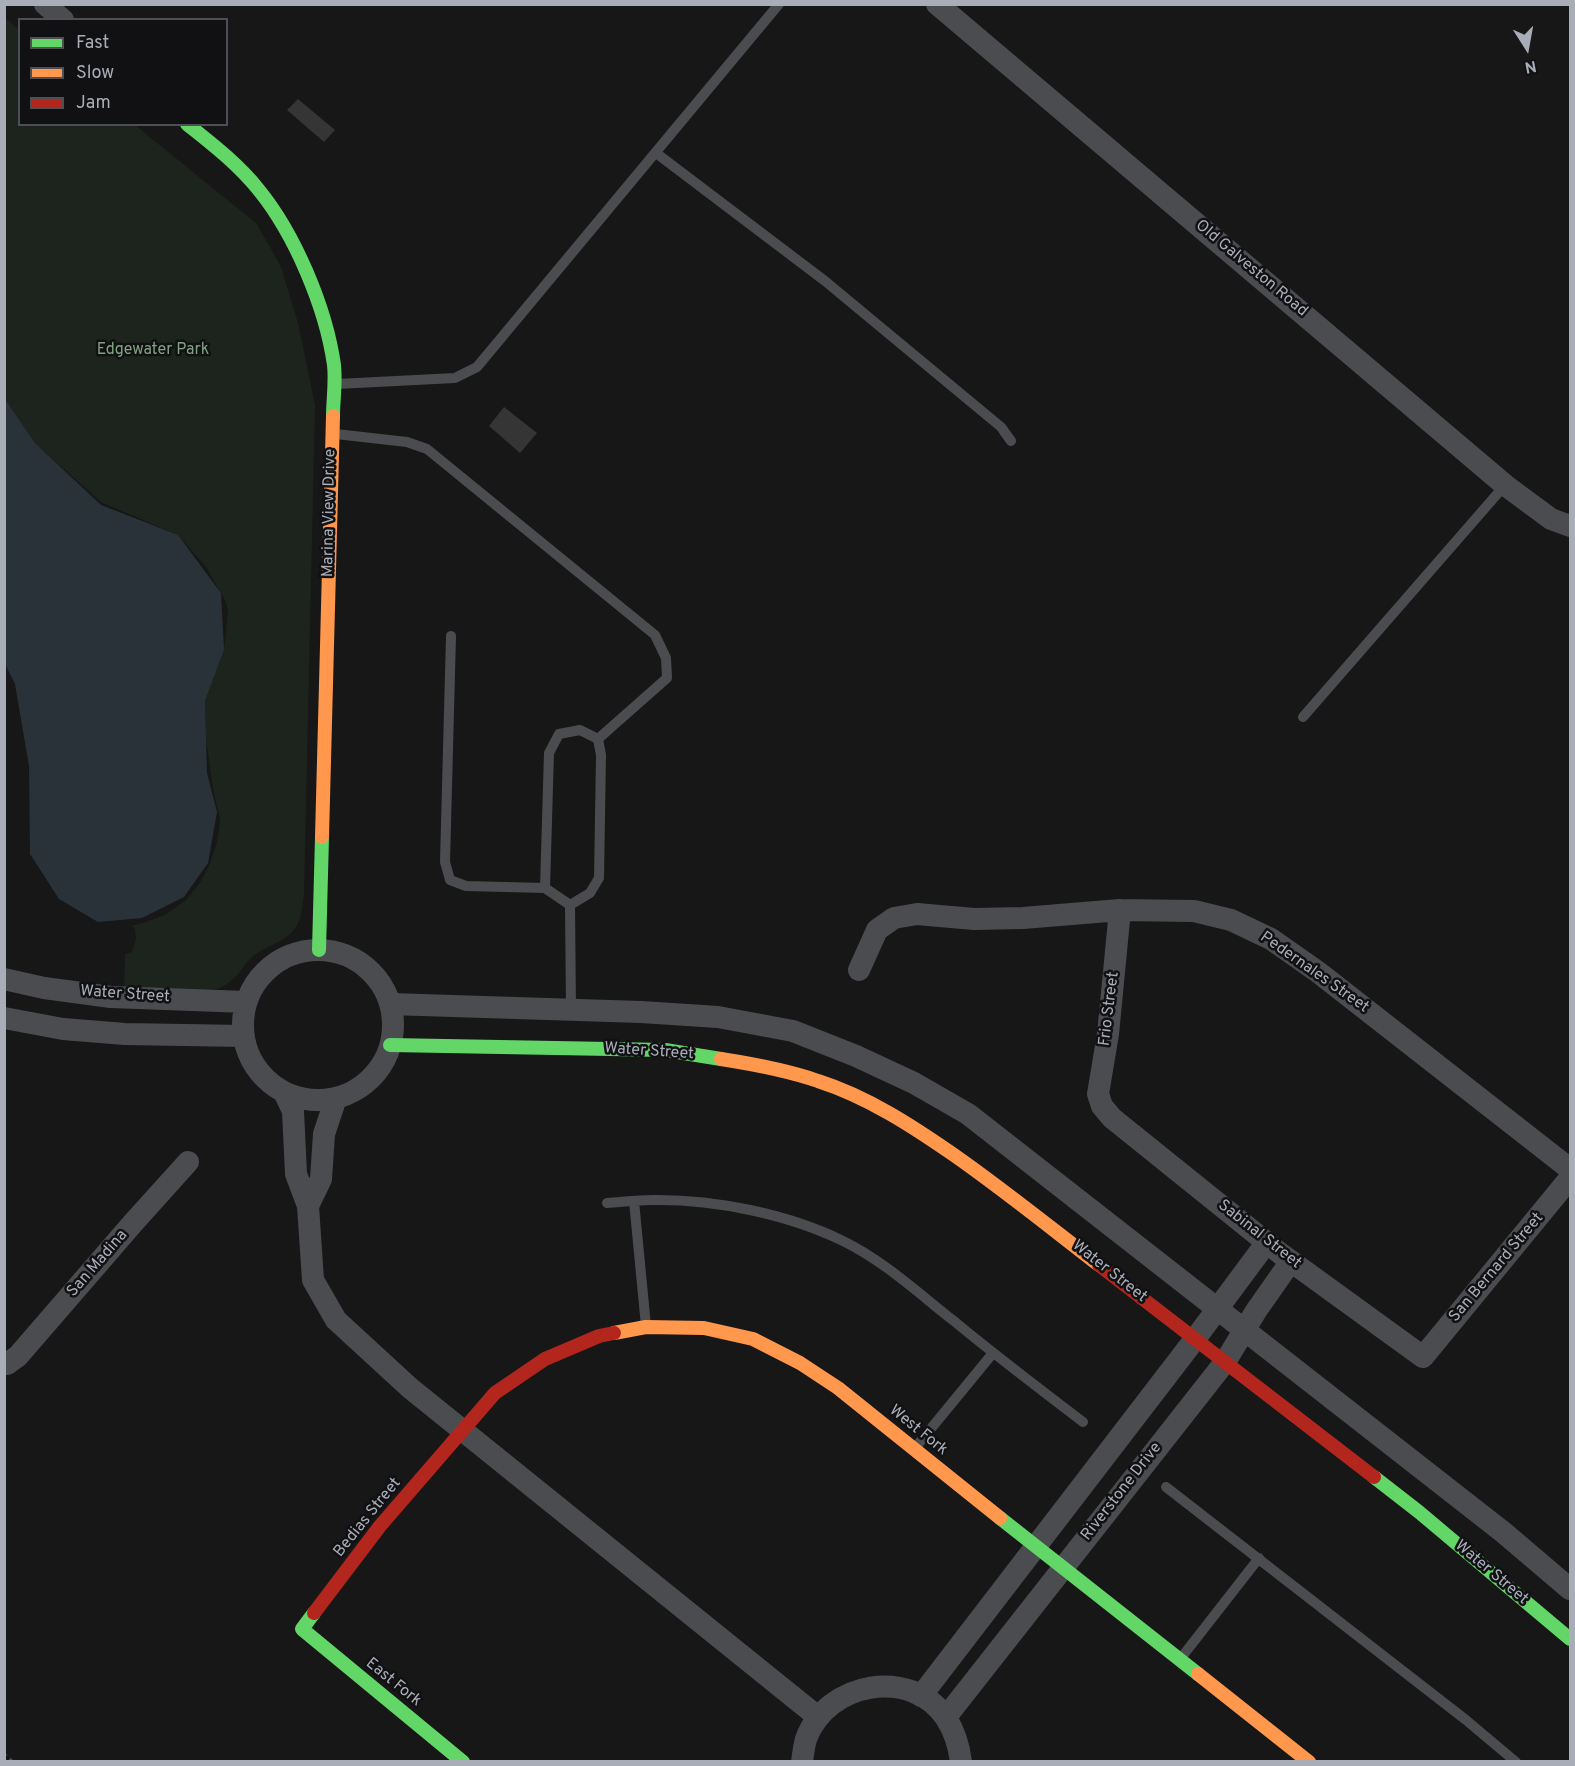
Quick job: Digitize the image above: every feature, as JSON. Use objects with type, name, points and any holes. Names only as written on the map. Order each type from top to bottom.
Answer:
[{"type":"street","points":[[45,4],[61,18]]},
{"type":"street","name":"Old Galveston Road","points":[[937,4],[1506,485],[1551,519],[1570,526]]},
{"type":"street","name":"Marina View Drive","points":[[189,126],[231,160],[258,189],[279,219],[311,284],[322,314],[334,367],[319,950]]},
{"type":"street","name":"Pedernales Street","points":[[859,970],[877,930],[894,918],[916,915],[974,919],[1023,918],[1120,910],[1194,911],[1231,920],[1271,939],[1318,972],[1570,1169]]},
{"type":"street","name":"Frio Street","points":[[1102,1106],[1098,1094],[1108,1034],[1120,910]]},
{"type":"street","points":[[319,950],[338,953],[356,960],[371,972],[383,987],[390,1004],[393,1025],[390,1045],[382,1063],[370,1079],[336,1098],[309,1099],[284,1092],[264,1078],[250,1058],[243,1036],[243,1019],[246,1002],[257,981],[274,964],[295,953],[319,950]]},
{"type":"street","name":"Water Street","points":[[4,979],[44,988],[111,997],[246,1002]]},
{"type":"street","points":[[390,1004],[641,1012],[718,1017],[793,1031],[856,1056],[914,1083],[968,1114],[1503,1532],[1570,1589]]},
{"type":"street","name":"Water Street","points":[[576,1011],[581,1049]]},
{"type":"street","points":[[4,1018],[63,1029],[114,1034],[243,1036]]},
{"type":"street","name":"Water Street","points":[[390,1045],[665,1050],[754,1064],[819,1081],[867,1101],[921,1132],[981,1174],[1419,1512],[1570,1639]]},
{"type":"street","points":[[284,1092],[293,1111],[296,1174],[308,1206],[313,1280],[336,1320],[410,1388],[462,1431],[818,1717]]},
{"type":"street","points":[[308,1206],[321,1179],[324,1134],[336,1098]]},
{"type":"street","name":"Sabinal Street","points":[[1102,1106],[1112,1118],[1267,1242],[1423,1357]]},
{"type":"street","name":"San Madina","points":[[5,1364],[18,1356],[188,1162]]},
{"type":"street","name":"San Bernard Street","points":[[1423,1357],[1570,1178]]},
{"type":"street","name":"Riverstone Drive","points":[[921,1696],[1267,1242]]},
{"type":"street","name":"Riverstone Drive","points":[[945,1717],[1225,1362],[1256,1311],[1292,1261]]},
{"type":"street","name":"West Fork","points":[[462,1431],[495,1393],[545,1359],[598,1336],[646,1327],[704,1328],[753,1339],[800,1363],[838,1388],[1309,1761]]},
{"type":"street","name":"Bedias Street","points":[[302,1629],[380,1526],[462,1431]]},
{"type":"street","name":"East Fork","points":[[302,1629],[463,1761]]},
{"type":"street","points":[[802,1761],[806,1738],[818,1717],[834,1702],[852,1691],[873,1686],[894,1687],[921,1696],[934,1705],[945,1717],[958,1740],[962,1761]]},
{"type":"lane","points":[[333,384],[456,378],[477,367],[779,4]]},
{"type":"lane","points":[[656,153],[825,281],[1001,427],[1011,441]]},
{"type":"lane","points":[[332,434],[407,442],[427,449],[655,635],[666,658],[667,678],[598,739]]},
{"type":"lane","points":[[1303,717],[1506,485]]},
{"type":"lane","points":[[451,636],[445,862],[450,880],[466,886],[545,888],[570,905]]},
{"type":"lane","points":[[545,888],[549,753],[559,734],[580,730],[598,739]]},
{"type":"lane","points":[[570,905],[590,893],[599,878],[601,755],[598,739]]},
{"type":"lane","points":[[570,905],[576,1011]]},
{"type":"lane","points":[[607,1203],[653,1200],[698,1202],[744,1208],[795,1222],[843,1241],[886,1267],[1083,1422]]},
{"type":"lane","points":[[634,1201],[646,1327]]},
{"type":"lane","points":[[914,1449],[993,1353]]},
{"type":"lane","points":[[1166,1487],[1516,1761]]},
{"type":"lane","points":[[1180,1659],[1259,1558]]},
{"type":"path","points":[[4,1754],[13,1761]]},
{"type":"green space","name":"Edgewater Park","points":[[4,17],[18,29],[18,126],[136,126],[257,224],[281,267],[298,323],[315,405],[304,894],[300,917],[294,930],[256,954],[232,980],[217,989],[124,989],[125,954],[132,952],[136,939],[135,928],[131,926],[165,915],[186,900],[199,884],[209,866],[217,842],[220,820],[206,738],[205,701],[224,650],[228,611],[226,602],[206,567],[178,535],[101,502],[35,443],[5,399]]},
{"type":"shaded area","points":[[5,399],[35,443],[101,505],[178,535],[221,593],[224,650],[205,701],[207,773],[217,812],[208,863],[184,897],[142,918],[98,922],[59,899],[30,854],[29,766],[15,684],[5,664]]},
{"type":"building","points":[[298,99],[335,130],[324,142],[287,110]]},
{"type":"building","points":[[504,407],[537,433],[520,453],[489,426]]},
{"type":"traffic: fast","points":[[189,126],[242,171],[258,189],[272,207],[296,249],[316,296],[330,343],[335,371],[333,416]]},
{"type":"traffic: fast","points":[[319,950],[322,837]]},
{"type":"traffic: fast","points":[[390,1045],[665,1050],[721,1059]]},
{"type":"traffic: fast","points":[[1374,1477],[1570,1639]]},
{"type":"traffic: fast","points":[[1000,1518],[1198,1674]]},
{"type":"traffic: fast","points":[[314,1613],[302,1629],[463,1762]]},
{"type":"traffic: slow","points":[[322,837],[333,416]]},
{"type":"traffic: slow","points":[[721,1059],[806,1077],[872,1104],[906,1123],[954,1155],[1099,1265]]},
{"type":"traffic: slow","points":[[614,1333],[646,1327],[704,1328],[753,1339],[800,1363],[838,1388],[1000,1518]]},
{"type":"traffic: slow","points":[[1198,1674],[1309,1762]]},
{"type":"traffic: jam","points":[[1099,1265],[1374,1477]]},
{"type":"traffic: jam","points":[[314,1613],[380,1526],[495,1393],[545,1359],[599,1336],[614,1333]]}]
